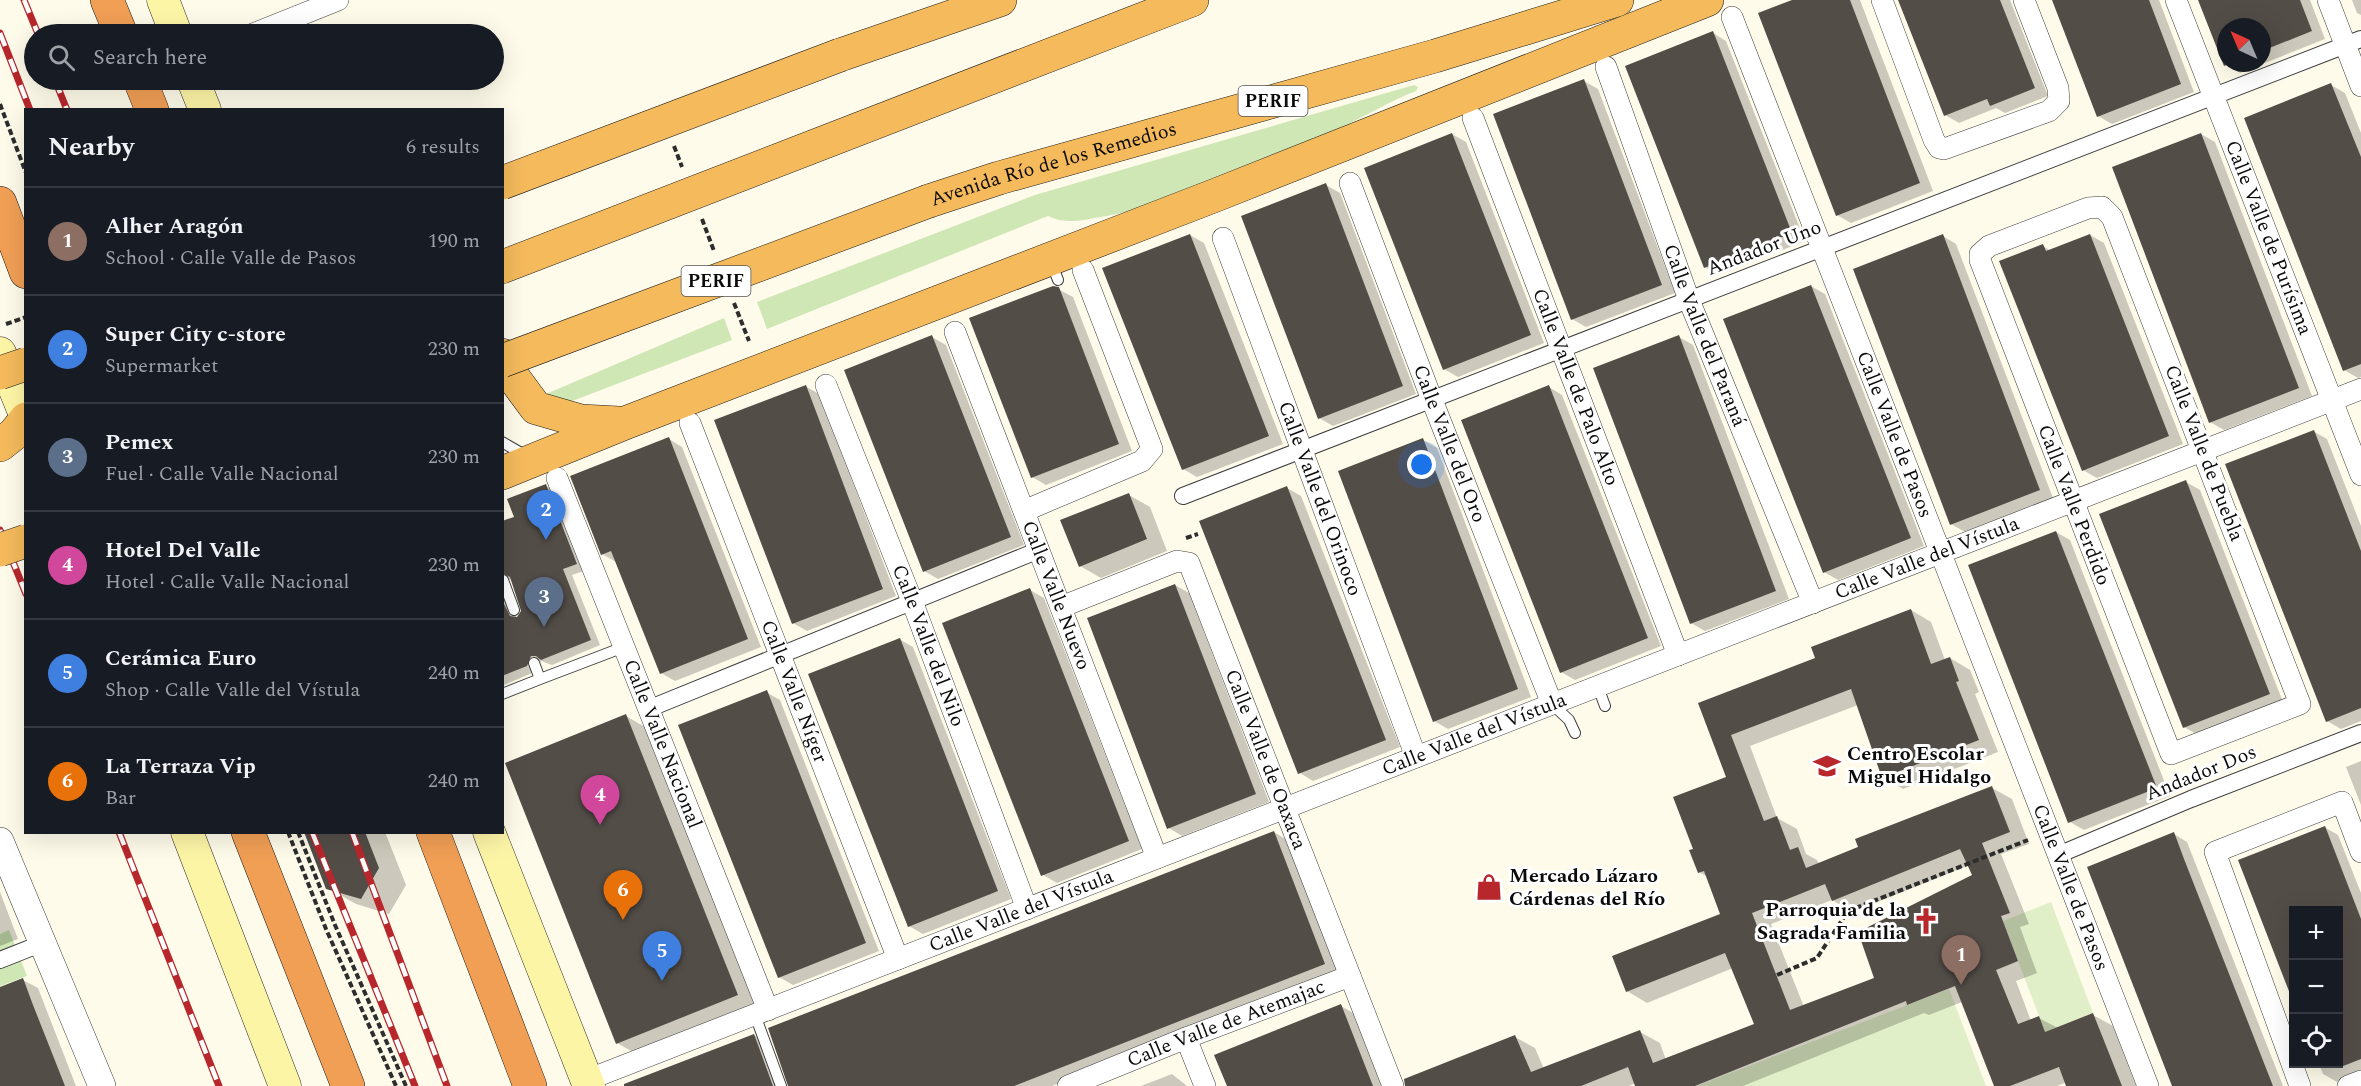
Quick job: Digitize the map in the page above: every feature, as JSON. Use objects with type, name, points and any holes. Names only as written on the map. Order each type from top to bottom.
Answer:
[{"type":"highway","points":[[107,0],[117,24]]},
{"type":"highway","points":[[504,182],[840,55],[1000,0]]},
{"type":"highway","points":[[504,266],[1192,0]]},
{"type":"highway","name":"Avenida Río de los Remedios","points":[[504,360],[929,201],[1011,175],[1435,56],[1617,0]]},
{"type":"highway","points":[[504,473],[546,469],[625,423],[1054,269],[1720,9]]},
{"type":"highway","points":[[144,90],[151,108]]},
{"type":"highway","points":[[0,203],[24,267]]},
{"type":"highway","points":[[504,285],[534,255]]},
{"type":"highway","points":[[504,362],[536,408],[581,421],[625,423]]},
{"type":"highway","points":[[0,373],[24,365]]},
{"type":"highway","points":[[0,445],[14,434],[24,421]]},
{"type":"highway","points":[[0,550],[24,542]]},
{"type":"highway","points":[[249,834],[348,1086]]},
{"type":"highway","points":[[434,834],[530,1086]]},
{"type":"main road","points":[[162,0],[172,24]]},
{"type":"main road","points":[[197,90],[204,108]]},
{"type":"main road","points":[[0,353],[24,413]]},
{"type":"main road","points":[[188,834],[285,1086]]},
{"type":"main road","points":[[490,834],[588,1083]]},
{"type":"street","points":[[278,24],[338,0]]},
{"type":"street","points":[[1882,0],[1939,148],[1949,148],[2049,111],[2059,101],[2058,88],[2024,0]]},
{"type":"street","name":"Calle Valle de Purísima","points":[[2176,0],[2361,475]]},
{"type":"street","points":[[2328,0],[2353,43],[2361,86]]},
{"type":"street","name":"Calle Valle de Pasos","points":[[1720,9],[1822,248],[2148,1086]]},
{"type":"street","name":"Andador Uno","points":[[1183,496],[2353,43]]},
{"type":"street","name":"Calle Valle del Paraná","points":[[1606,67],[1689,300],[1813,603]]},
{"type":"street","name":"Calle Valle de Palo Alto","points":[[1473,118],[1678,656]]},
{"type":"street","name":"Calle Valle del Oro","points":[[1350,183],[1432,400],[1552,704]]},
{"type":"street","name":"Calle Valle Perdido","points":[[2102,207],[2088,208],[1989,246],[1980,254],[1982,266],[2072,502],[2171,754]]},
{"type":"street","name":"Calle Valle de Puebla","points":[[2102,207],[2112,217],[2300,704],[2171,754]]},
{"type":"street","name":"Calle Valle del Orinoco","points":[[1223,238],[1416,757]]},
{"type":"street","points":[[1024,511],[1142,461],[1150,453],[1151,444],[1083,270]]},
{"type":"street","name":"Calle Valle Nuevo","points":[[955,332],[1157,858]]},
{"type":"street","name":"Calle Valle del Nilo","points":[[826,385],[912,601],[1027,909]]},
{"type":"street","name":"Calle Valle del Vístula","points":[[588,1083],[761,1012],[1552,704],[1601,697],[1678,656],[2361,390]]},
{"type":"street","name":"Calle Valle Níger","points":[[690,423],[898,959]]},
{"type":"street","name":"Calle Valle Nacional","points":[[546,469],[624,647],[761,1012]]},
{"type":"street","points":[[648,709],[1039,550]]},
{"type":"street","name":"Calle Valle de Oaxaca","points":[[1061,607],[1177,561],[1189,563],[1393,1086]]},
{"type":"street","name":"Andador Dos","points":[[2058,855],[2191,799],[2361,733]]},
{"type":"street","points":[[2300,1086],[2215,852],[2342,802],[2361,852]]},
{"type":"street","points":[[0,841],[102,1086]]},
{"type":"street","points":[[0,960],[43,943]]},
{"type":"street","name":"Calle Valle de Atemajac","points":[[1068,1086],[1186,1038],[1350,976]]},
{"type":"street","points":[[1186,1038],[1205,1086]]},
{"type":"street","points":[[2348,1086],[2361,1081]]},
{"type":"lane","points":[[504,443],[546,469]]},
{"type":"lane","points":[[505,594],[514,610]]},
{"type":"lane","points":[[504,693],[624,647]]},
{"type":"lane","points":[[534,663],[540,680]]},
{"type":"lane","points":[[1552,704],[1569,720],[1575,733]]},
{"type":"lane","points":[[761,1012],[781,1086]]},
{"type":"path","points":[[0,104],[24,168]]},
{"type":"path","points":[[0,327],[24,318]]},
{"type":"path","points":[[1777,975],[1817,958],[1848,911],[2049,831]]},
{"type":"path","points":[[289,834],[326,929],[396,1086]]},
{"type":"path","points":[[299,834],[334,925],[406,1086]]},
{"type":"green space","points":[[1414,85],[1418,87],[1416,91],[1355,121],[1257,166],[1195,191],[1101,217],[1068,221],[1048,216],[767,329],[757,302],[1035,195]]},
{"type":"green space","points":[[724,318],[732,340],[559,406],[546,394]]},
{"type":"green space","points":[[2051,902],[2093,1013],[2045,1032],[2003,921]]},
{"type":"green space","points":[[9,930],[27,976],[0,986],[0,934]]},
{"type":"green space","points":[[1949,989],[1986,1086],[1697,1086]]},
{"type":"building","points":[[1792,0],[1850,0],[1920,183],[1836,216],[1758,13]]},
{"type":"building","points":[[1898,0],[2000,0],[2035,88],[1990,106],[1987,99],[1944,116]]},
{"type":"building","points":[[2052,0],[2149,0],[2181,84],[2097,117]]},
{"type":"building","points":[[2198,0],[2300,0],[2312,31],[2271,47],[2271,18],[2217,18],[2217,48]]},
{"type":"building","points":[[1713,31],[1792,233],[1704,268],[1625,66]]},
{"type":"building","points":[[1584,79],[1662,285],[1571,320],[1493,114]]},
{"type":"building","points":[[2331,83],[2361,157],[2361,364],[2343,371],[2244,118]]},
{"type":"building","points":[[1452,133],[1531,335],[1443,370],[1364,168]]},
{"type":"building","points":[[2201,133],[2299,388],[2209,423],[2112,167]]},
{"type":"building","points":[[1326,183],[1403,386],[1318,419],[1241,216]]},
{"type":"building","points":[[1190,234],[1269,436],[1182,470],[1102,268]]},
{"type":"building","points":[[1943,234],[2040,490],[1950,525],[1853,269]]},
{"type":"building","points":[[2090,234],[2169,436],[2082,471],[1999,261],[2043,244],[2046,251]]},
{"type":"building","points":[[1811,285],[1911,538],[1823,573],[1723,319]]},
{"type":"building","points":[[1053,286],[1059,287],[1119,444],[1031,478],[969,318]]},
{"type":"building","points":[[932,335],[1011,537],[923,572],[844,370]]},
{"type":"building","points":[[1679,335],[1776,591],[1690,624],[1593,368]]},
{"type":"building","points":[[806,385],[883,589],[792,624],[714,420]]},
{"type":"building","points":[[1549,385],[1648,638],[1560,673],[1461,420]]},
{"type":"building","points":[[2314,430],[2361,551],[2361,708],[2326,722],[2225,464]]},
{"type":"building","points":[[669,437],[748,639],[660,674],[611,551],[601,555],[570,476]]},
{"type":"building","points":[[1423,438],[1518,689],[1433,722],[1338,471]]},
{"type":"building","points":[[2186,480],[2270,694],[2183,728],[2099,514]]},
{"type":"building","points":[[546,484],[577,564],[563,569],[591,640],[541,660],[536,656],[531,656],[527,666],[504,675],[504,604],[510,616],[517,617],[521,611],[510,577],[504,574],[504,520],[514,517],[507,499]]},
{"type":"building","points":[[1287,486],[1386,740],[1298,774],[1199,521]]},
{"type":"building","points":[[1129,493],[1147,539],[1079,567],[1060,520]]},
{"type":"building","points":[[2056,531],[2157,788],[2068,823],[1968,565]]},
{"type":"building","points":[[1175,584],[1256,794],[1167,829],[1087,618]]},
{"type":"building","points":[[1030,588],[1129,841],[1041,876],[942,623]]},
{"type":"building","points":[[1911,609],[1931,664],[1950,657],[1959,681],[1956,682],[1979,740],[1882,778],[1851,689],[1731,735],[1764,821],[1777,816],[1790,850],[1798,847],[1806,868],[1858,847],[1855,839],[1992,786],[2010,832],[1982,843],[2010,913],[2001,916],[2018,961],[1996,970],[2018,1024],[2039,1016],[2045,1032],[2093,1013],[2122,1086],[2066,1086],[2059,1067],[2010,1086],[1994,1086],[1955,986],[1907,1005],[1906,1001],[1695,1086],[1635,1086],[1628,1067],[1581,1086],[1405,1086],[1404,1079],[1515,1035],[1531,1072],[1640,1030],[1653,1063],[1754,1024],[1725,953],[1626,992],[1612,956],[1720,914],[1704,871],[1698,873],[1689,850],[1693,849],[1673,797],[1726,777],[1698,703],[1815,658],[1811,647]],"holes":[[[1960,849],[1972,875],[1858,932],[1874,978],[1790,1010],[1752,913],[1825,884],[1832,901]]]},
{"type":"building","points":[[900,638],[998,891],[908,927],[808,674]]},
{"type":"building","points":[[767,690],[866,943],[778,978],[678,725]]},
{"type":"building","points":[[626,714],[738,995],[616,1044],[505,763]]},
{"type":"building","points":[[2325,826],[2361,919],[2361,1059],[2343,1066],[2343,906],[2289,906],[2289,991],[2238,860]]},
{"type":"building","points":[[1274,831],[1325,964],[1014,1086],[788,1086],[768,1028]]},
{"type":"building","points":[[2174,832],[2273,1086],[2172,1086],[2087,867]]},
{"type":"building","points":[[305,834],[366,834],[379,868],[361,899],[326,889]]},
{"type":"building","points":[[23,978],[65,1086],[0,1086],[0,987]]},
{"type":"building","points":[[1341,1004],[1373,1086],[1227,1086],[1214,1055]]},
{"type":"building","points":[[754,1034],[773,1086],[624,1086],[624,1084]]},
{"type":"railway","points":[[24,0],[34,24]]},
{"type":"railway","points":[[0,33],[29,108]]},
{"type":"railway","points":[[59,90],[66,108]]},
{"type":"railway","points":[[0,530],[24,589]]},
{"type":"railway","points":[[120,834],[219,1086]]},
{"type":"railway","points":[[313,834],[415,1086]]},
{"type":"railway","points":[[353,834],[447,1086]]},
{"type":"place","name":"Super City c-store","points":[[546,540]]},
{"type":"place","name":"Pemex","points":[[544,627]]},
{"type":"place","name":"Centro Escolar Miguel Hidalgo","points":[[1827,766]]},
{"type":"place","name":"Hotel Del Valle","points":[[600,825]]},
{"type":"place","name":"Mercado Lázaro Cárdenas del Río","points":[[1489,887]]},
{"type":"place","name":"La Terraza Vip","points":[[623,920]]},
{"type":"place","name":"Parroquia de la Sagrada Familia","points":[[1926,921]]},
{"type":"place","name":"Cerámica Euro","points":[[662,981]]},
{"type":"place","name":"Alher Aragón","points":[[1961,985]]}]
